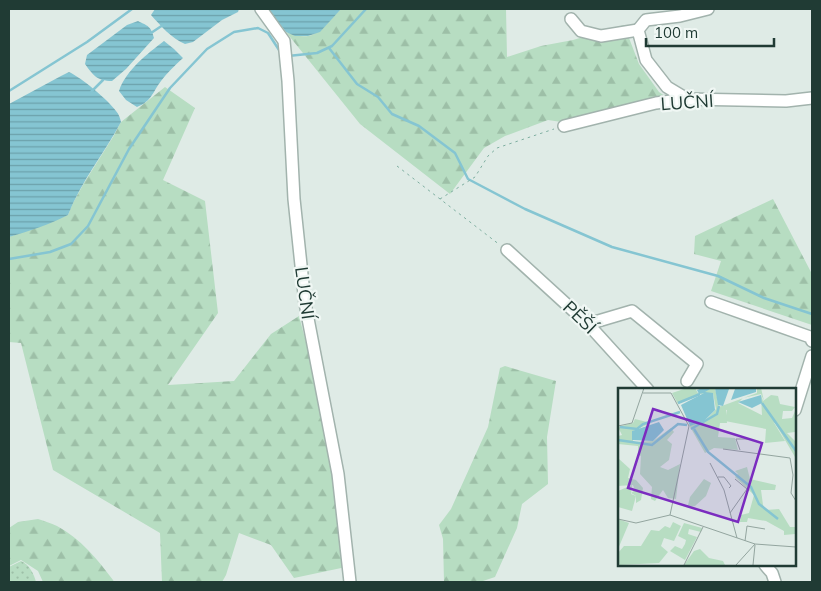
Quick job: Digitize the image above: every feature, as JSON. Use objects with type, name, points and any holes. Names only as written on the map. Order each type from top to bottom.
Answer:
[{"type":"street","name":"LUČNÍ","points":[[261,9],[284,41],[294,200],[305,303],[338,474],[350,582]]},
{"type":"street","points":[[571,19],[581,31],[601,36],[638,30],[646,20],[680,16],[708,9]]},
{"type":"street","points":[[638,30],[646,60],[668,87],[687,99]]},
{"type":"street","name":"LUČNÍ","points":[[564,126],[656,103],[687,99],[786,100],[812,98]]},
{"type":"street","name":"PĚŠÍ","points":[[506,250],[588,324],[646,388]]},
{"type":"street","points":[[710,302],[810,337],[812,341]]},
{"type":"street","points":[[588,324],[632,311],[697,364],[687,381]]},
{"type":"street","points":[[796,407],[812,356]]},
{"type":"street","points":[[766,566],[772,573],[775,582]]},
{"type":"path","points":[[440,199],[475,177],[488,156],[497,148],[564,126]]},
{"type":"path","points":[[397,166],[506,250]]},
{"type":"green space","points":[[341,9],[506,9],[507,57],[541,46],[573,40],[624,25],[639,64],[659,92],[671,100],[568,123],[548,120],[505,136],[484,148],[450,194],[360,124],[286,32],[296,35],[312,35],[318,32]]},
{"type":"green space","points":[[165,87],[195,108],[163,180],[205,201],[218,313],[168,385],[234,381],[271,334],[299,316],[334,466],[346,567],[294,578],[271,545],[239,533],[222,582],[162,582],[160,533],[53,470],[21,343],[9,342],[9,237],[68,215],[84,183],[121,122]]},
{"type":"green space","points":[[773,199],[812,274],[812,325],[711,291],[721,261],[694,254],[695,236]]},
{"type":"green space","points":[[505,366],[556,381],[547,437],[548,484],[522,504],[517,528],[495,577],[480,582],[444,582],[443,539],[439,525],[451,509],[488,427],[500,368]]},
{"type":"green space","points":[[38,519],[57,526],[81,543],[95,557],[114,582],[43,582],[38,571],[21,560],[9,566],[9,528],[18,522]]},
{"type":"green space","points":[[21,561],[31,570],[36,582],[9,582],[9,567]]},
{"type":"water","points":[[155,9],[239,9],[238,12],[222,20],[193,42],[185,44],[171,35],[151,15]]},
{"type":"water","points":[[268,9],[341,9],[320,32],[308,36],[295,36],[286,32]]},
{"type":"water","points":[[138,21],[149,27],[154,38],[126,69],[112,81],[96,77],[85,64],[87,55],[127,25]]},
{"type":"water","points":[[164,41],[183,58],[163,78],[149,99],[137,107],[126,100],[119,91],[122,83],[144,57]]},
{"type":"water","points":[[69,72],[107,101],[118,113],[121,122],[79,191],[68,215],[46,225],[9,237],[9,104]]},
{"type":"waterway","points":[[9,91],[87,42],[132,9]]},
{"type":"waterway","points":[[288,56],[317,53],[332,46],[366,9]]},
{"type":"waterway","points":[[151,33],[163,25]]},
{"type":"waterway","points":[[9,259],[50,252],[71,244],[88,226],[129,149],[170,88],[207,49],[234,32],[258,28],[268,33],[281,53]]},
{"type":"waterway","points":[[329,48],[357,84],[378,97],[392,114],[419,126],[455,153],[468,179],[525,209],[612,247],[718,276],[764,298],[812,314]]},
{"type":"waterway","points":[[91,92],[103,80]]}]
